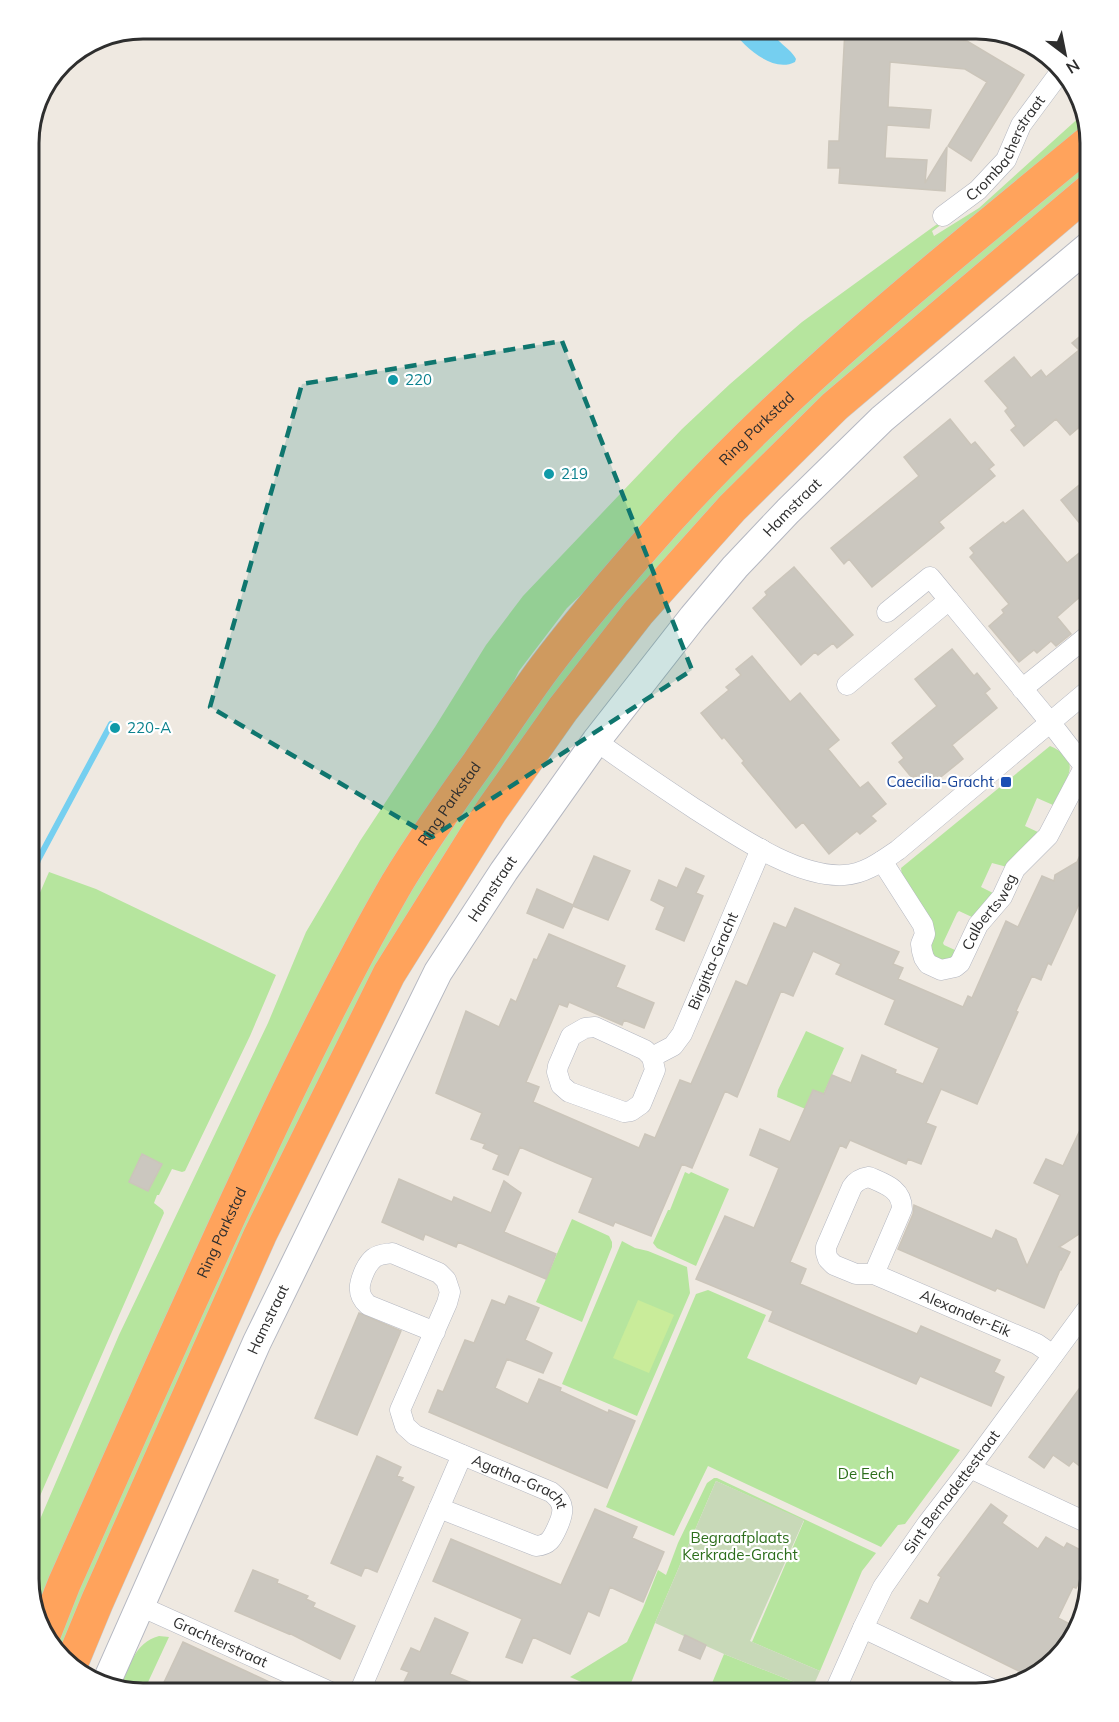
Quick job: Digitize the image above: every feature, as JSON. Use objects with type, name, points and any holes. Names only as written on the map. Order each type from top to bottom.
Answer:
[{"type":"highway","name":"Ring Parkstad","points":[[49,1623],[206,1265],[273,1122],[353,961],[400,878],[514,710],[546,666],[644,547],[705,480],[857,337],[1080,149]]},
{"type":"highway","points":[[74,1657],[260,1235],[389,974],[491,811],[563,709],[638,613],[740,500],[835,406],[1080,198]]},
{"type":"street","name":"Crombacherstraat","points":[[943,216],[978,190],[1006,160],[1021,125],[1051,84]]},
{"type":"street","name":"Hamstraat","points":[[109,1677],[257,1342],[438,972],[504,871],[596,741],[735,567],[788,511],[882,419],[1080,253]]},
{"type":"street","points":[[887,612],[930,577],[1050,722]]},
{"type":"street","points":[[847,685],[949,600]]},
{"type":"street","points":[[1022,688],[1080,642]]},
{"type":"street","points":[[596,741],[645,776],[761,849],[811,871],[847,875],[882,861],[1080,697]]},
{"type":"street","name":"Calbertsweg","points":[[1050,722],[1080,754]]},
{"type":"street","name":"Calbertsweg","points":[[882,861],[923,925],[925,934],[921,944],[928,964],[941,970],[955,967],[964,957],[978,925],[1002,897],[1015,869],[1048,836],[1080,774]]},
{"type":"street","name":"Birgitta-Gracht","points":[[652,1058],[673,1046],[682,1034],[761,849]]},
{"type":"street","points":[[585,1028],[594,1028],[635,1045],[645,1050],[652,1058],[655,1070],[641,1104],[631,1111],[615,1110],[569,1092],[561,1084],[557,1072],[571,1036],[585,1028]]},
{"type":"street","name":"Alexander-Eik","points":[[874,1274],[902,1209],[902,1203],[897,1191],[892,1187],[865,1178],[852,1187],[826,1247],[828,1259],[834,1265],[856,1274],[874,1274],[1037,1344],[1053,1355]]},
{"type":"street","name":"Agatha-Gracht","points":[[435,1332],[365,1302],[360,1293],[360,1281],[373,1258],[392,1253],[439,1273],[446,1281],[450,1292],[435,1332],[400,1410],[405,1426],[415,1435],[555,1495],[563,1509],[563,1514],[552,1540],[544,1545],[536,1546],[440,1508]]},
{"type":"street","name":"Sint Bernadettestraat","points":[[839,1683],[862,1628],[883,1587],[1080,1319]]},
{"type":"street","name":"Agatha-Gracht","points":[[363,1683],[462,1455]]},
{"type":"street","points":[[970,1468],[1080,1519]]},
{"type":"street","name":"Grachterstraat","points":[[140,1606],[311,1683]]},
{"type":"street","points":[[862,1628],[979,1683]]},
{"type":"highlighted area","points":[[562,341],[692,670],[432,837],[210,707],[302,384]]},
{"type":"green space","points":[[1077,120],[1080,138],[590,586],[567,608],[519,671],[44,1609],[39,1579],[39,1522],[119,1335],[268,1023],[306,932],[360,841],[486,645],[523,596],[682,429],[730,384],[802,322],[933,227],[961,208],[963,210],[932,231],[934,236],[979,208]]},
{"type":"green space","points":[[1080,163],[1080,185],[894,340],[508,767],[68,1651],[55,1634],[219,1260],[385,929],[516,726],[674,529],[786,419]]},
{"type":"green space","points":[[1050,746],[1061,752],[1070,765],[1066,780],[1053,805],[1037,798],[1025,826],[1040,833],[1007,867],[992,863],[981,887],[995,894],[974,918],[959,911],[957,913],[943,943],[955,950],[957,954],[946,962],[933,957],[902,877],[901,868]]},
{"type":"green space","points":[[49,872],[96,889],[276,975],[250,1036],[185,1171],[172,1169],[157,1195],[154,1203],[164,1213],[39,1498],[39,895]]},
{"type":"green space","points":[[806,1031],[844,1048],[815,1113],[777,1097],[778,1090]]},
{"type":"green space","points":[[685,1172],[689,1174],[691,1172],[729,1189],[696,1266],[657,1248],[653,1243],[670,1210]]},
{"type":"green space","points":[[572,1219],[609,1236],[612,1242],[582,1322],[536,1302]]},
{"type":"green space","points":[[622,1241],[687,1267],[690,1293],[637,1416],[562,1384]]},
{"type":"green space","name":"De Eech","points":[[708,1290],[766,1315],[747,1358],[960,1450],[905,1524],[898,1525],[881,1547],[708,1466],[674,1536],[606,1507],[696,1294]]},
{"type":"green space","points":[[638,1300],[674,1315],[649,1373],[613,1358]]},
{"type":"green space","points":[[717,1478],[876,1553],[862,1571],[820,1671],[752,1642],[804,1521],[716,1481],[631,1683],[584,1683],[570,1677],[627,1642],[658,1570],[666,1575],[678,1543],[707,1483]]},
{"type":"green space","name":"Begraafplaats Kerkrade-Gracht","points":[[716,1481],[804,1520],[750,1641],[820,1671],[815,1683],[797,1683],[655,1623]]},
{"type":"green space","points":[[159,1636],[169,1637],[148,1683],[123,1681],[138,1650],[151,1639]]},
{"type":"green space","points":[[724,1654],[797,1683],[712,1683]]},
{"type":"water","points":[[740,39],[777,39],[793,55],[795,62],[786,65],[768,61]]},
{"type":"building","points":[[844,39],[967,41],[1024,75],[971,161],[948,146],[987,82],[965,69],[890,62],[888,107],[931,110],[929,128],[887,125],[885,158],[927,160],[925,183],[947,147],[945,191],[839,183],[840,168],[828,168],[829,141],[839,141]]},
{"type":"building","points":[[1080,336],[1080,426],[1070,435],[1056,419],[1024,446],[1011,430],[1016,426],[1005,411],[1008,408],[985,381],[1014,357],[1031,378],[1041,370],[1046,377],[1079,350],[1072,343]]},
{"type":"building","points":[[950,419],[971,445],[975,442],[994,465],[989,469],[995,476],[939,522],[944,528],[872,587],[849,559],[844,564],[831,548],[919,476],[904,457]]},
{"type":"building","points":[[1080,484],[1080,524],[1061,500]]},
{"type":"building","points":[[1023,510],[1067,563],[1080,552],[1080,597],[1057,617],[1071,634],[1056,646],[1051,641],[1037,653],[1034,650],[1019,662],[989,626],[1004,613],[1002,610],[1009,604],[970,557],[974,553],[970,548],[1003,522],[1005,524]]},
{"type":"building","points":[[794,567],[853,635],[837,648],[833,643],[818,655],[815,652],[801,665],[753,608],[767,595],[765,592]]},
{"type":"building","points":[[952,649],[974,676],[977,673],[990,689],[985,693],[997,708],[952,745],[963,759],[926,789],[915,775],[912,778],[899,762],[904,758],[892,743],[937,706],[915,679]]},
{"type":"building","points":[[752,656],[790,702],[800,693],[839,740],[828,749],[860,788],[868,782],[886,804],[871,816],[876,821],[860,834],[857,831],[829,854],[803,822],[796,828],[742,763],[744,761],[701,713],[729,690],[726,687],[741,675],[736,669]]},
{"type":"building","points":[[1080,855],[1080,902],[1051,965],[1048,963],[1041,980],[1032,976],[977,1104],[941,1089],[926,1123],[936,1127],[921,1164],[908,1159],[906,1164],[850,1140],[846,1148],[840,1145],[790,1262],[806,1269],[800,1284],[917,1334],[921,1326],[1000,1360],[994,1372],[1004,1377],[991,1406],[920,1376],[916,1384],[769,1321],[773,1311],[696,1279],[725,1216],[754,1228],[779,1168],[750,1155],[760,1129],[790,1142],[813,1090],[824,1094],[832,1075],[851,1083],[862,1055],[896,1070],[895,1073],[923,1084],[939,1048],[885,1024],[895,1000],[836,974],[841,964],[813,951],[793,996],[781,991],[737,1097],[725,1091],[692,1168],[682,1164],[651,1236],[615,1222],[613,1226],[579,1212],[593,1178],[520,1147],[508,1175],[493,1169],[499,1155],[483,1148],[485,1144],[471,1139],[482,1113],[436,1093],[466,1011],[499,1027],[511,999],[516,1002],[534,959],[537,960],[549,934],[625,966],[616,987],[654,1003],[644,1028],[624,1020],[622,1025],[569,1002],[567,1007],[559,1004],[526,1082],[539,1087],[533,1102],[639,1148],[645,1134],[655,1138],[680,1080],[691,1084],[736,981],[747,986],[774,923],[786,928],[795,908],[899,952],[893,964],[903,968],[898,979],[963,1007],[968,996],[972,998],[1006,921],[1018,927],[1042,876],[1054,881],[1055,875],[1077,862]]},
{"type":"building","points":[[594,856],[630,871],[608,920],[573,906],[563,928],[527,913],[537,889],[573,905]]},
{"type":"building","points":[[686,868],[704,876],[696,893],[703,896],[684,941],[656,929],[665,907],[651,900],[659,880],[677,888]]},
{"type":"building","points":[[1080,1130],[1080,1232],[1059,1247],[1070,1252],[1044,1308],[997,1288],[995,1291],[898,1249],[913,1214],[914,1205],[992,1239],[996,1230],[1016,1239],[1027,1266],[1060,1195],[1034,1183],[1046,1159],[1063,1166]]},
{"type":"building","points":[[142,1154],[162,1164],[148,1191],[129,1182]]},
{"type":"building","points":[[399,1179],[452,1202],[454,1197],[491,1213],[504,1181],[521,1193],[504,1232],[556,1254],[546,1279],[458,1242],[456,1247],[425,1234],[423,1240],[382,1222]]},
{"type":"building","points":[[509,1296],[539,1308],[525,1340],[552,1353],[543,1373],[507,1359],[495,1388],[528,1404],[539,1379],[608,1413],[609,1410],[635,1421],[607,1488],[429,1412],[438,1390],[443,1392],[465,1340],[474,1343],[492,1300],[505,1305]]},
{"type":"building","points":[[359,1313],[401,1331],[357,1435],[315,1418]]},
{"type":"building","points":[[1080,1388],[1080,1466],[1073,1461],[1069,1466],[1053,1455],[1044,1468],[1029,1457]]},
{"type":"building","points":[[377,1456],[401,1467],[397,1476],[403,1478],[401,1481],[414,1487],[377,1572],[365,1567],[361,1576],[331,1563]]},
{"type":"building","points":[[991,1504],[1007,1516],[1002,1523],[1038,1549],[1046,1537],[1064,1548],[1067,1543],[1080,1550],[1080,1581],[1076,1588],[1073,1587],[1058,1618],[1070,1624],[1050,1653],[1021,1672],[911,1618],[920,1600],[928,1604],[941,1577],[938,1575]]},
{"type":"building","points":[[595,1509],[637,1527],[632,1538],[664,1552],[643,1602],[610,1587],[599,1616],[588,1611],[570,1654],[533,1637],[522,1663],[506,1657],[522,1619],[433,1581],[451,1539],[561,1585]]},
{"type":"building","points":[[253,1570],[308,1596],[306,1599],[315,1603],[313,1607],[355,1626],[340,1659],[289,1633],[235,1611]]},
{"type":"building","points":[[435,1618],[468,1633],[450,1674],[472,1683],[404,1683],[409,1672],[401,1669],[411,1648],[420,1652]]},
{"type":"building","points":[[685,1635],[706,1645],[700,1659],[679,1650]]},
{"type":"building","points":[[183,1642],[272,1683],[164,1683]]},
{"type":"waterway","points":[[39,858],[111,724]]},
{"type":"place","name":"220","points":[[393,380]]},
{"type":"place","name":"219","points":[[549,474]]},
{"type":"place","name":"220-A","points":[[115,728]]},
{"type":"place","name":"Caecilia-Gracht","points":[[1006,782]]}]
